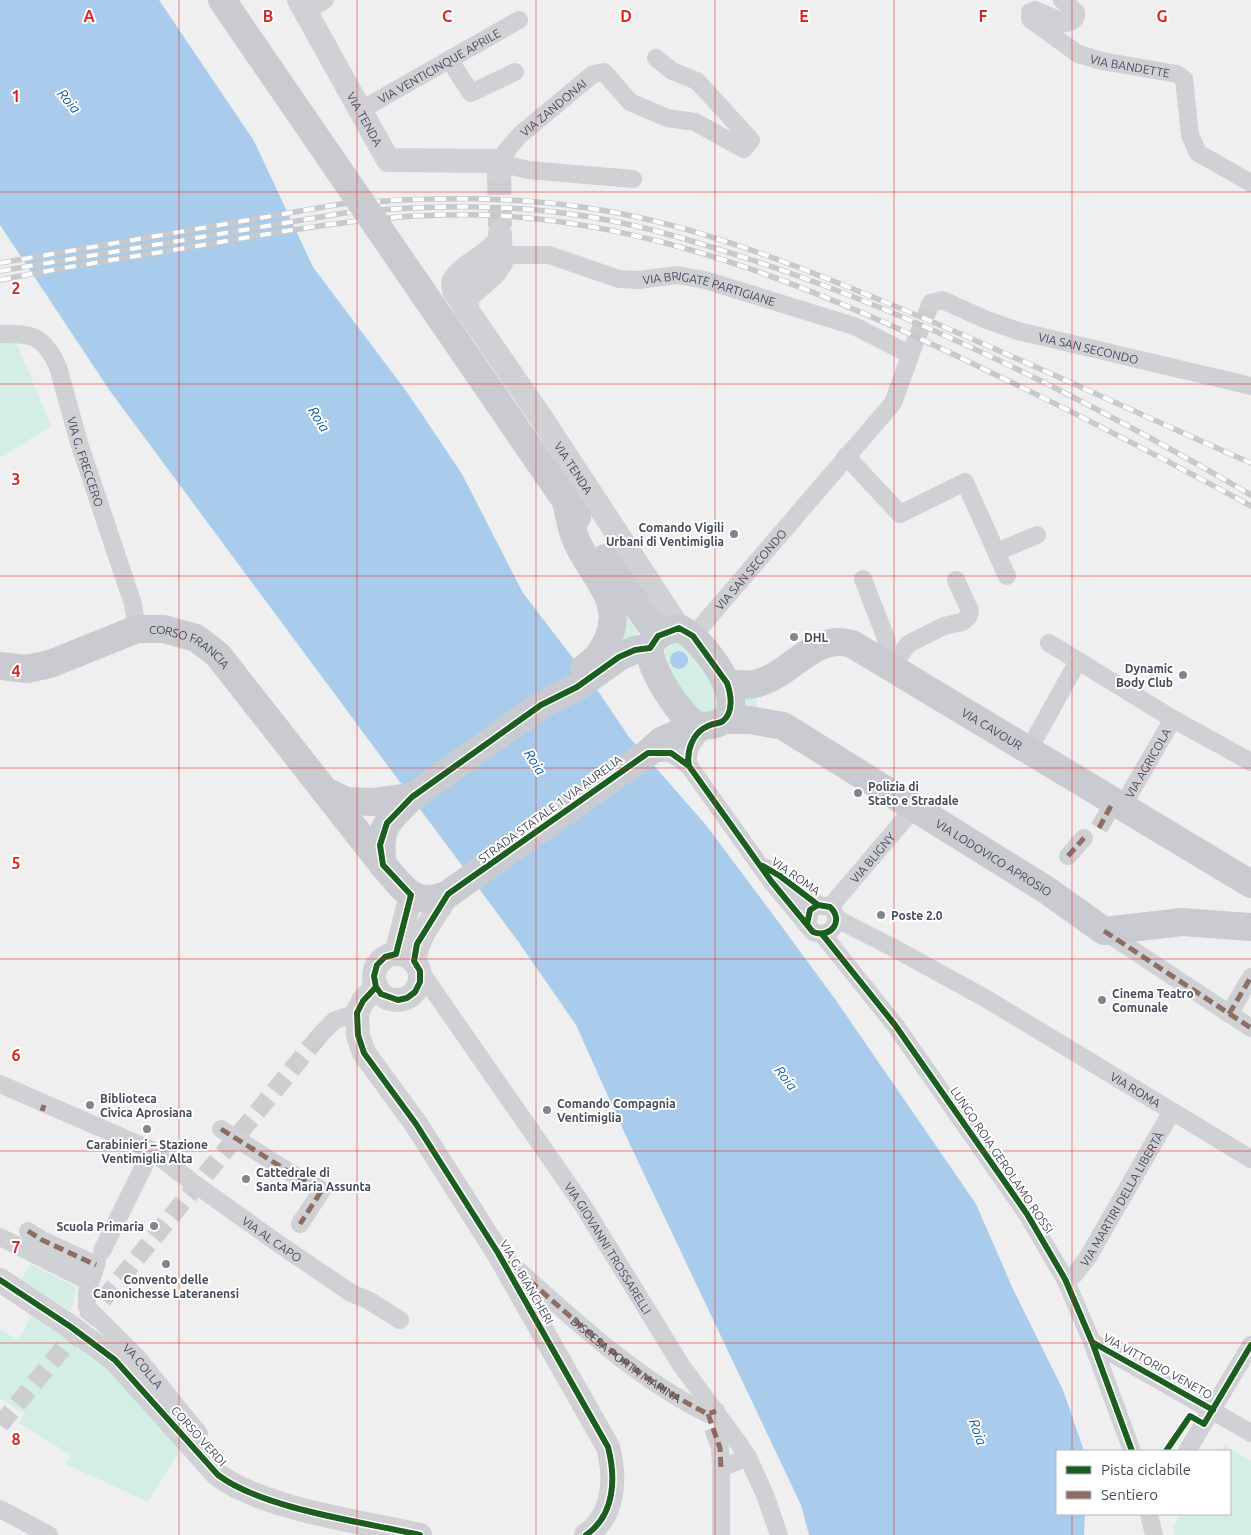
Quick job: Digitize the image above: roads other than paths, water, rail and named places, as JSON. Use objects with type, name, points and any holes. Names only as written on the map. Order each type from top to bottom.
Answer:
[{"type":"main road","points":[[222,0],[663,639],[727,683],[731,701],[728,714],[709,724],[687,719],[674,702],[650,658],[663,639]]},
{"type":"main road","name":"VIA TENDA","points":[[302,6],[388,160],[488,160],[498,167]]},
{"type":"main road","name":"VIA TENDA","points":[[501,241],[494,249],[458,275],[453,282],[454,291],[542,419],[663,639]]},
{"type":"main road","points":[[541,705],[563,682],[593,662],[606,644],[614,620],[608,592],[576,540],[566,501]]},
{"type":"main road","name":"CORSO FRANCIA","points":[[0,666],[27,669],[50,664],[137,629],[164,629],[196,638],[218,655],[383,865],[410,895]]},
{"type":"main road","points":[[325,791],[346,802],[380,812],[412,797],[541,705],[577,687],[619,657],[663,639]]},
{"type":"main road","name":"VIA CAVOUR","points":[[727,683],[748,685],[772,677],[827,642],[843,641],[852,644],[1028,751],[1114,807],[1251,884]]},
{"type":"main road","points":[[772,677],[766,695],[770,712],[783,726]]},
{"type":"main road","name":"VIA LODOVICO APROSIO","points":[[709,724],[750,720],[783,726],[1045,889],[1104,931]]},
{"type":"main road","name":"STRADA STATALE 1 VIA AURELIA","points":[[456,888],[659,749],[709,724]]},
{"type":"main road","points":[[380,812],[380,846],[383,865]]},
{"type":"main road","points":[[410,962],[385,957],[377,965],[374,976],[376,987],[388,998],[398,1000],[407,998],[415,992],[420,982],[410,962],[410,895],[424,900],[437,899],[456,888]]},
{"type":"main road","points":[[410,962],[420,936],[456,888]]},
{"type":"main road","points":[[1104,931],[1182,922],[1251,927]]},
{"type":"main road","points":[[357,1013],[363,1000],[376,987]]},
{"type":"main road","name":"VIA G. BIANCHERI","points":[[357,1013],[358,1035],[364,1053],[416,1124],[498,1252],[608,1447],[612,1465],[612,1490],[606,1512],[594,1529],[586,1535]]},
{"type":"main road","name":"CORSO VERDI","points":[[0,1280],[71,1326],[115,1360],[218,1475],[233,1486],[294,1507],[420,1535]]},
{"type":"street","points":[[302,6],[326,0]]},
{"type":"street","name":"VIA BANDETTE","points":[[1062,0],[1076,12],[1076,18],[1072,22],[1066,22],[1035,10],[1030,12],[1030,18],[1078,54],[1102,61],[1177,74],[1184,79],[1190,135],[1198,153],[1251,183]]},
{"type":"street","name":"VIA VENTICINQUE APRILE","points":[[359,111],[450,61],[519,20]]},
{"type":"street","name":"VIA ZANDONAI","points":[[498,167],[520,135],[594,74],[604,72],[630,102],[667,118],[695,122],[744,149],[751,140],[697,81],[672,71],[656,58]]},
{"type":"street","points":[[450,61],[471,93],[515,72]]},
{"type":"street","points":[[498,167],[633,179]]},
{"type":"street","name":"VIA BRIGATE PARTIGIANE","points":[[501,241],[619,279],[638,280],[677,275],[705,280],[854,326],[912,348]]},
{"type":"street","name":"VIA SAN SECONDO","points":[[932,303],[942,300],[952,303],[987,320],[1018,331],[1251,386]]},
{"type":"street","name":"VIA G. FRECCERO","points":[[0,334],[22,334],[39,338],[51,351],[58,367],[108,535],[133,604],[137,629]]},
{"type":"street","name":"VIA SAN SECONDO","points":[[663,639],[846,456],[898,407],[912,348]]},
{"type":"street","points":[[846,456],[900,514],[965,482],[1007,576]]},
{"type":"street","points":[[996,552],[1037,535]]},
{"type":"street","points":[[863,579],[887,641],[885,664]]},
{"type":"street","points":[[885,664],[908,644],[944,626],[962,622],[968,617],[970,611],[956,580]]},
{"type":"street","points":[[1049,643],[1173,719],[1251,762]]},
{"type":"street","points":[[1028,751],[1078,661]]},
{"type":"street","name":"VIA AGRICOLA","points":[[1114,807],[1173,719]]},
{"type":"street","points":[[689,766],[687,756],[692,742],[709,724]]},
{"type":"street","points":[[659,749],[678,757],[689,766],[761,865],[770,882],[813,932],[822,934],[831,931],[828,911],[810,910],[807,924]]},
{"type":"street","name":"VIA BLIGNY","points":[[828,911],[915,807]]},
{"type":"street","points":[[1068,856],[1084,838]]},
{"type":"street","name":"VIA ROMA","points":[[761,865],[780,876],[828,911],[985,998],[1251,1159]]},
{"type":"street","name":"VIA LODOVICO APROSIO","points":[[1104,931],[1251,1028]]},
{"type":"street","name":"LUNGO ROIA GEROLAMO ROSSI","points":[[822,934],[895,1025],[1027,1214],[1064,1279],[1092,1342],[1132,1450]]},
{"type":"street","name":"VIA GIOVANNI TROSSARELLI","points":[[410,962],[582,1204],[712,1418],[748,1457],[765,1495],[779,1535]]},
{"type":"street","points":[[1229,1014],[1251,977]]},
{"type":"street","points":[[321,1034],[335,1020],[357,1013]]},
{"type":"street","name":"VIA AL CAPO","points":[[0,1084],[43,1108],[150,1149],[192,1182],[279,1244],[351,1293],[368,1300],[400,1320]]},
{"type":"street","name":"VIA MARTIRI DELLA LIBERTÀ","points":[[1064,1279],[1074,1275],[1088,1257],[1172,1111]]},
{"type":"street","points":[[222,1129],[280,1167],[322,1190],[300,1224]]},
{"type":"street","name":"VA COLLA","points":[[150,1149],[143,1168],[98,1259],[87,1293],[88,1307],[136,1356],[199,1434],[196,1450]]},
{"type":"street","points":[[28,1231],[42,1240],[98,1259]]},
{"type":"street","points":[[0,1237],[90,1282]]},
{"type":"street","name":"DISCESA PORTA MARINA","points":[[498,1252],[630,1366],[662,1390],[712,1418]]},
{"type":"street","name":"VIA VITTORIO VENETO","points":[[1092,1342],[1251,1432]]},
{"type":"street","points":[[1188,1450],[1251,1345]]},
{"type":"street","points":[[720,1448],[721,1535]]},
{"type":"street","points":[[721,1468],[748,1457]]},
{"type":"street","points":[[0,1509],[49,1535]]},
{"type":"water","name":"Roia","points":[[0,0],[159,0],[254,141],[313,267],[409,395],[462,474],[523,593],[596,688],[629,737],[706,825],[777,920],[835,999],[976,1204],[1013,1289],[1063,1390],[1084,1450],[1056,1450],[1056,1515],[1085,1515],[1084,1535],[809,1535],[801,1505],[626,1136],[576,1025],[520,944],[110,391],[0,225]]},
{"type":"water","points":[[679,651],[685,654],[688,660],[685,666],[679,669],[673,666],[670,660],[673,654]]},
{"type":"tunnel","points":[[499,171],[500,227]]},
{"type":"tunnel","points":[[915,342],[931,303]]},
{"type":"tunnel","points":[[1099,828],[1109,811]]},
{"type":"tunnel","points":[[0,1425],[321,1034]]},
{"type":"tunnel","points":[[713,1428],[720,1448]]},
{"type":"railway","points":[[0,263],[341,204],[471,199],[536,202],[601,210],[637,217],[708,236],[777,259],[973,339],[1251,463]]},
{"type":"railway","points":[[0,271],[344,213],[407,208],[470,207],[533,210],[596,218],[656,231],[716,248],[820,284],[884,309],[947,336],[1071,396],[1251,495]]},
{"type":"railway","points":[[0,280],[278,232],[346,222],[414,216],[484,215],[551,221],[617,232],[682,248],[746,267],[871,316],[1058,405],[1251,506]]},
{"type":"place","name":"Comando Vigili Urbani di Ventimiglia","points":[[734,534]]},
{"type":"place","name":"DHL","points":[[794,637]]},
{"type":"place","name":"Dynamic Body Club","points":[[1183,675]]},
{"type":"place","name":"Polizia di Stato e Stradale","points":[[858,793]]},
{"type":"place","name":"Poste 2.0","points":[[881,915]]},
{"type":"place","name":"Cinema Teatro Comunale","points":[[1102,1000]]},
{"type":"place","name":"Biblioteca Civica Aprosiana","points":[[90,1105]]},
{"type":"place","name":"Comando Compagnia Ventimiglia","points":[[547,1110]]},
{"type":"place","name":"Carabinieri – Stazione Ventimiglia Alta","points":[[147,1129]]},
{"type":"place","name":"Cattedrale di Santa Maria Assunta","points":[[246,1179]]},
{"type":"place","name":"Scuola Primaria","points":[[154,1226]]},
{"type":"place","name":"Convento delle Canonichesse Lateranensi","points":[[166,1264]]}]
